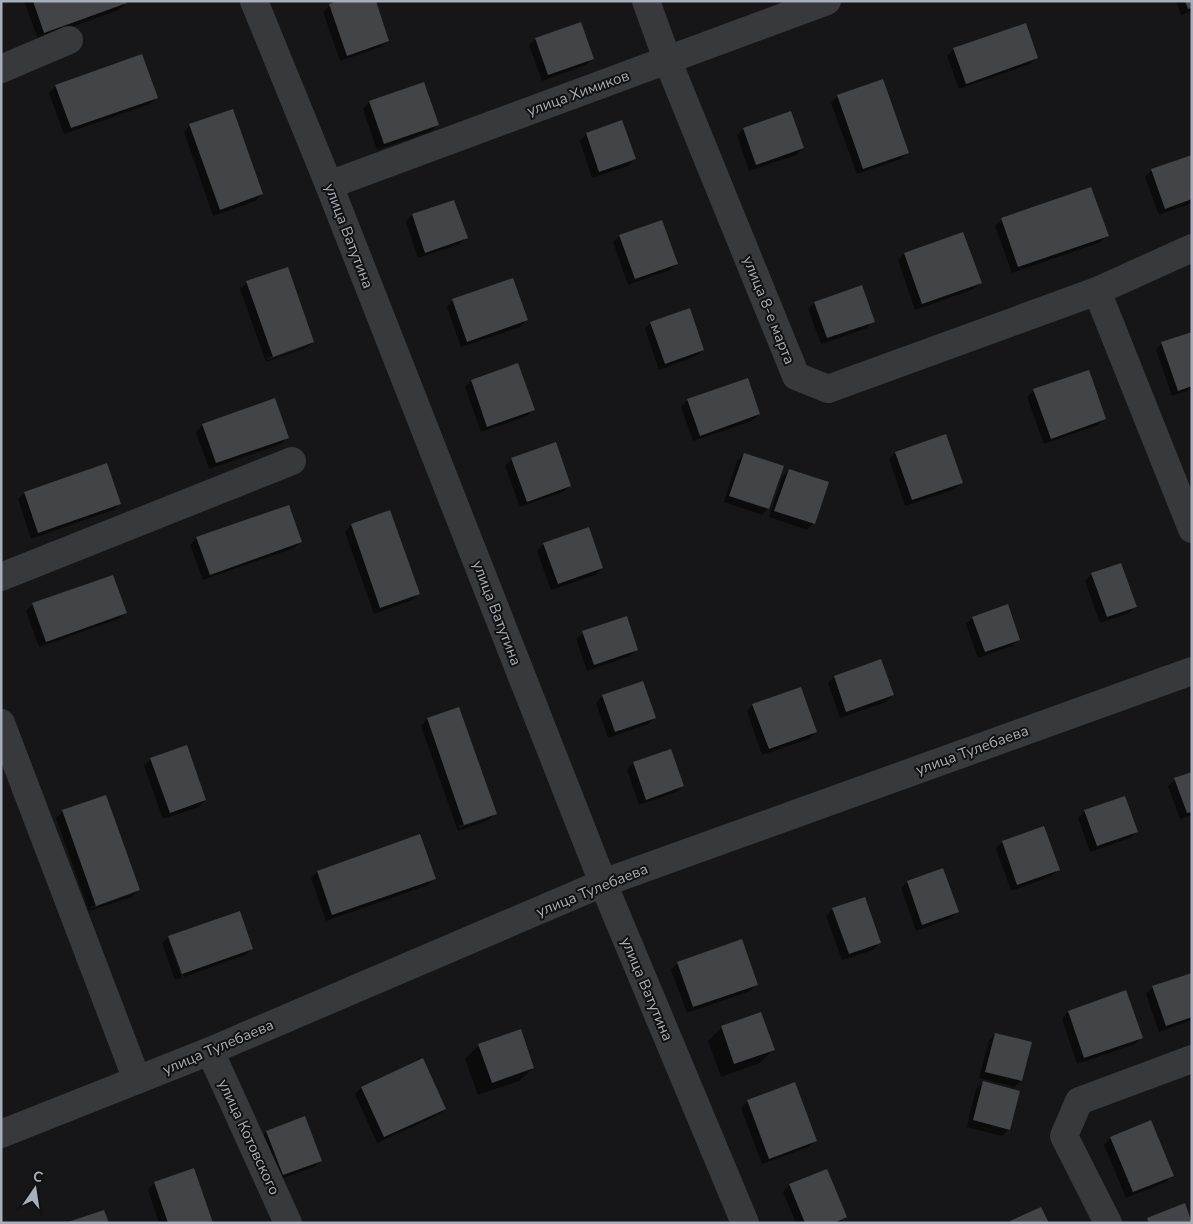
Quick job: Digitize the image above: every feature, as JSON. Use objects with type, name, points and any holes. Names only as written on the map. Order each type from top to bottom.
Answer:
[{"type":"street","name":"улица Ватутина","points":[[254,1],[329,186],[603,883],[745,1223]]},
{"type":"street","name":"улица 8-е марта","points":[[646,1],[667,59],[796,376],[828,389],[1097,291],[1192,248]]},
{"type":"street","name":"улица Химиков","points":[[329,186],[827,1]]},
{"type":"street","points":[[1,69],[69,40]]},
{"type":"street","points":[[1097,291],[1192,529]]},
{"type":"street","points":[[1,577],[292,461]]},
{"type":"street","name":"улица Тулебаева","points":[[1,1134],[210,1051],[603,883],[1192,671]]},
{"type":"street","points":[[1,723],[137,1080]]},
{"type":"street","name":"улица Котовского","points":[[210,1051],[288,1223]]},
{"type":"street","points":[[1108,1223],[1064,1136],[1079,1102],[1192,1059]]},
{"type":"building","points":[[33,1],[127,1],[127,3],[44,33]]},
{"type":"building","points":[[338,1],[376,1],[389,41],[347,56],[329,4]]},
{"type":"building","points":[[1185,1],[1192,1],[1192,8],[1188,9]]},
{"type":"building","points":[[581,22],[594,59],[548,75],[535,38]]},
{"type":"building","points":[[1026,23],[1038,58],[966,84],[953,48]]},
{"type":"building","points":[[142,54],[158,98],[71,128],[55,85]]},
{"type":"building","points":[[883,79],[909,153],[863,169],[837,95]]},
{"type":"building","points":[[424,82],[439,125],[384,144],[369,101]]},
{"type":"building","points":[[233,109],[263,194],[220,210],[189,124]]},
{"type":"building","points":[[791,111],[804,148],[756,165],[743,128]]},
{"type":"building","points":[[622,120],[636,159],[599,172],[586,133]]},
{"type":"building","points":[[1192,155],[1192,199],[1165,209],[1151,169]]},
{"type":"building","points":[[1091,187],[1109,236],[1018,267],[1001,218]]},
{"type":"building","points":[[454,200],[468,238],[425,253],[412,214]]},
{"type":"building","points":[[662,220],[678,264],[635,279],[619,235]]},
{"type":"building","points":[[963,232],[982,283],[922,304],[904,253]]},
{"type":"building","points":[[288,267],[314,342],[273,357],[246,281]]},
{"type":"building","points":[[513,278],[528,320],[467,342],[452,299]]},
{"type":"building","points":[[862,285],[875,322],[827,338],[814,302]]},
{"type":"building","points":[[690,308],[704,350],[665,364],[650,322]]},
{"type":"building","points":[[1192,332],[1192,386],[1178,391],[1161,342]]},
{"type":"building","points":[[518,363],[535,410],[487,427],[471,380]]},
{"type":"building","points":[[1089,370],[1106,419],[1051,439],[1033,389]]},
{"type":"building","points":[[748,378],[760,414],[700,436],[687,399]]},
{"type":"building","points":[[275,398],[289,438],[216,463],[202,424]]},
{"type":"building","points":[[946,434],[963,483],[912,500],[895,452]]},
{"type":"building","points":[[556,442],[571,486],[527,502],[511,458]]},
{"type":"building","points":[[744,453],[784,466],[769,509],[729,496]]},
{"type":"building","points":[[107,463],[121,504],[38,533],[24,492]]},
{"type":"building","points":[[789,469],[829,482],[815,524],[774,511]]},
{"type":"building","points":[[289,505],[302,542],[210,575],[196,537]]},
{"type":"building","points":[[390,510],[420,594],[380,608],[351,524]]},
{"type":"building","points":[[589,527],[603,568],[558,584],[543,543]]},
{"type":"building","points":[[1121,563],[1137,607],[1107,617],[1091,573]]},
{"type":"building","points":[[113,575],[127,613],[46,642],[32,603]]},
{"type":"building","points":[[1008,604],[1020,640],[985,652],[972,617]]},
{"type":"building","points":[[627,616],[638,650],[594,665],[582,631]]},
{"type":"building","points":[[881,659],[894,695],[846,712],[834,676]]},
{"type":"building","points":[[643,681],[656,718],[615,732],[602,695]]},
{"type":"building","points":[[801,687],[817,732],[769,749],[752,704]]},
{"type":"building","points":[[459,707],[497,814],[464,825],[427,718]]},
{"type":"building","points":[[187,745],[206,800],[170,813],[150,758]]},
{"type":"building","points":[[671,749],[684,786],[646,800],[633,762]]},
{"type":"building","points":[[1192,772],[1192,812],[1187,813],[1174,778]]},
{"type":"building","points":[[106,795],[140,890],[96,906],[62,810]]},
{"type":"building","points":[[1125,796],[1138,832],[1097,846],[1084,810]]},
{"type":"building","points":[[1044,826],[1060,870],[1017,885],[1002,841]]},
{"type":"building","points":[[420,834],[436,879],[332,915],[317,871]]},
{"type":"building","points":[[943,868],[959,912],[922,925],[907,881]]},
{"type":"building","points":[[865,897],[881,943],[849,954],[832,908]]},
{"type":"building","points":[[240,911],[253,949],[182,974],[168,936]]},
{"type":"building","points":[[742,939],[758,985],[693,1007],[677,962]]},
{"type":"building","points":[[1192,973],[1192,1017],[1166,1026],[1152,986]]},
{"type":"building","points":[[1126,990],[1143,1038],[1084,1058],[1068,1011]]},
{"type":"building","points":[[761,1012],[775,1050],[734,1064],[721,1026]]},
{"type":"building","points":[[521,1029],[534,1068],[492,1083],[478,1044]]},
{"type":"building","points":[[995,1033],[1032,1042],[1022,1081],[985,1072]]},
{"type":"building","points":[[423,1058],[446,1109],[384,1137],[361,1087]]},
{"type":"building","points":[[983,1081],[1020,1091],[1010,1130],[973,1120]]},
{"type":"building","points":[[795,1082],[817,1141],[769,1159],[747,1100]]},
{"type":"building","points":[[305,1116],[322,1161],[283,1175],[266,1131]]},
{"type":"building","points":[[1151,1120],[1174,1176],[1133,1192],[1110,1137]]},
{"type":"building","points":[[194,1168],[213,1223],[168,1223],[154,1182]]},
{"type":"building","points":[[827,1169],[847,1217],[834,1223],[805,1223],[789,1184]]},
{"type":"building","points":[[1185,1203],[1192,1223],[1149,1223],[1147,1218]]},
{"type":"building","points":[[1041,1207],[1049,1223],[1011,1223],[1010,1221]]},
{"type":"building","points":[[104,1210],[109,1223],[68,1223],[68,1222]]}]
